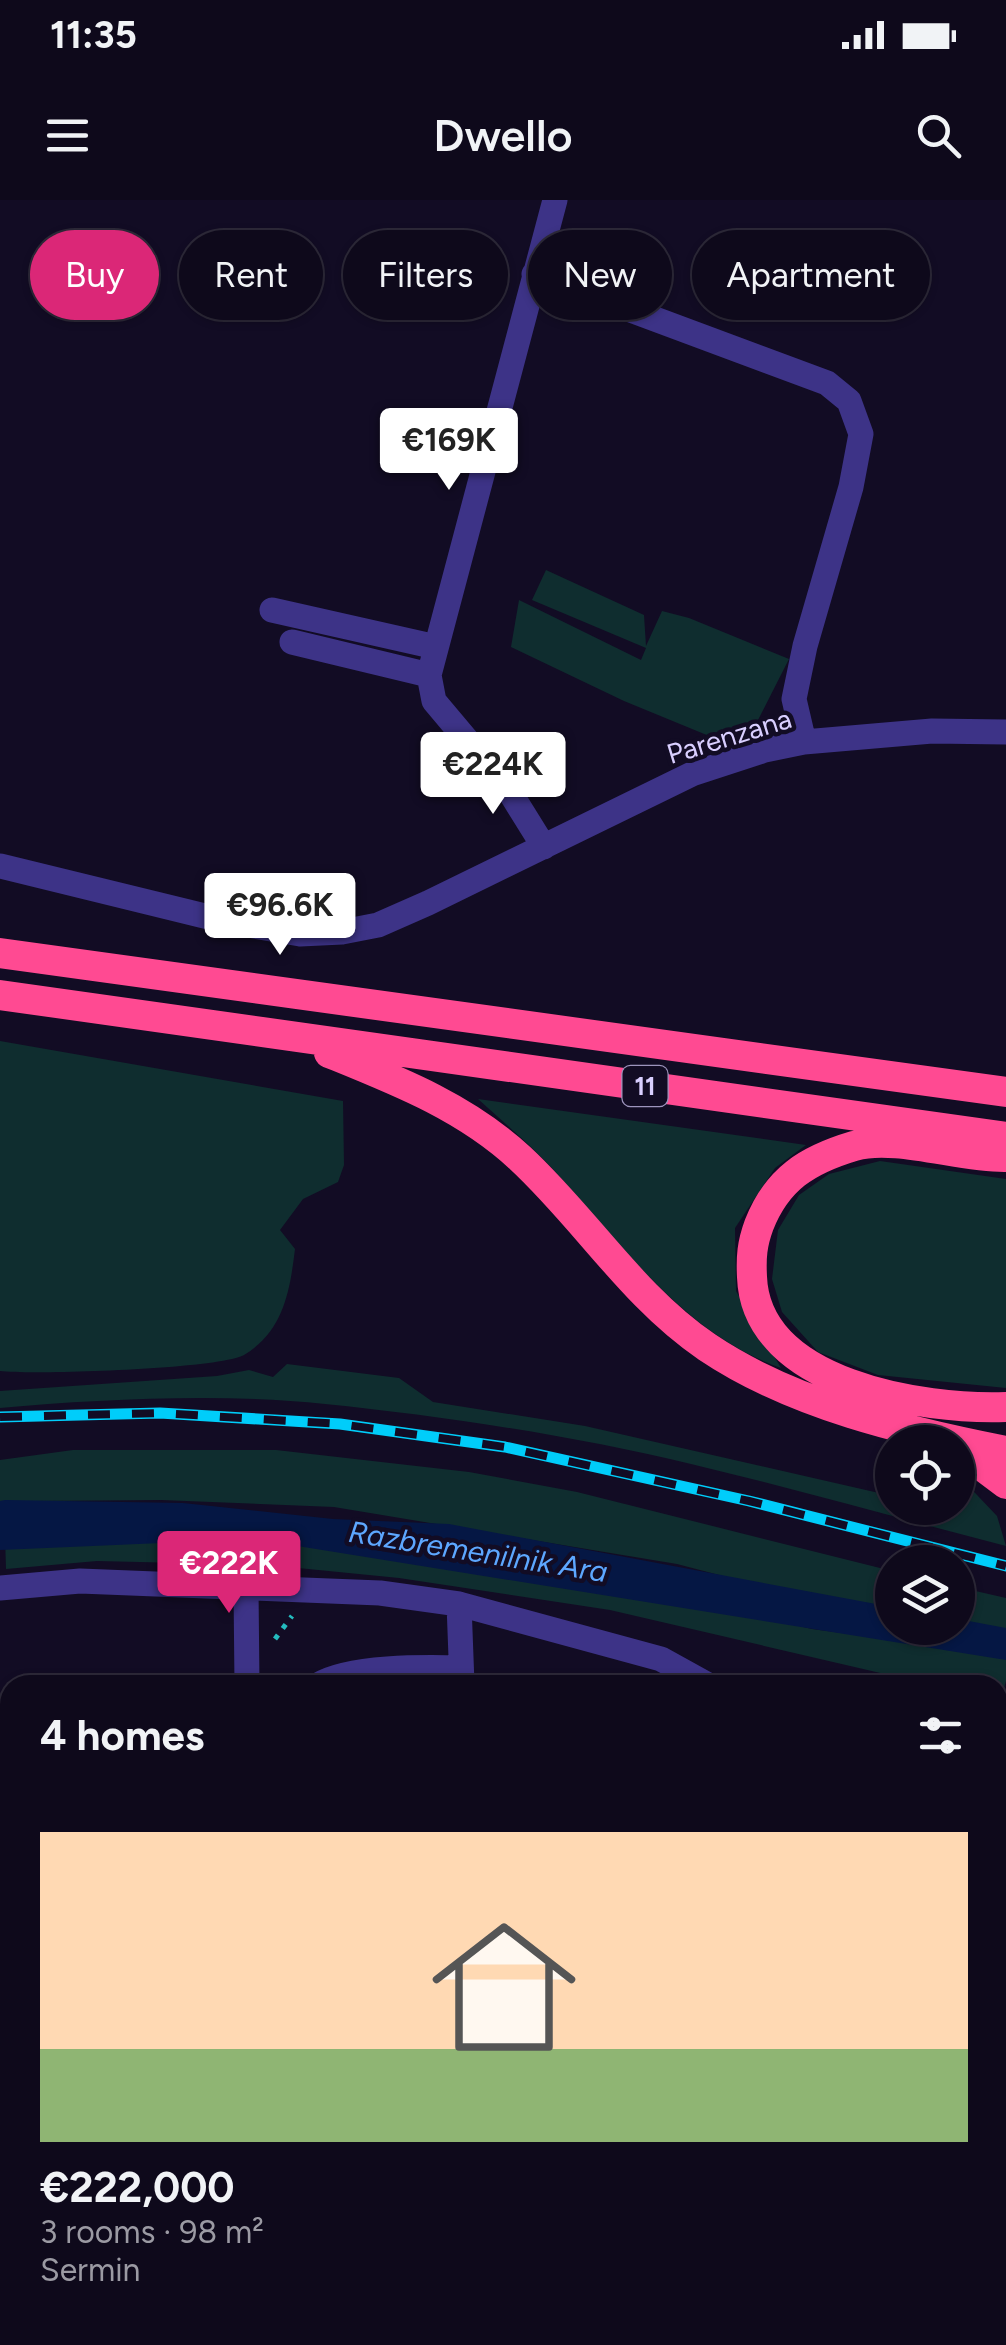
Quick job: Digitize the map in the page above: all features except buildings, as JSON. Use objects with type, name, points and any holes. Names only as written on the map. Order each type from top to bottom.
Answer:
[{"type":"highway","name":"11","points":[[0,953],[1006,1092]]},
{"type":"highway","name":"11","points":[[0,995],[1006,1137]]},
{"type":"highway","points":[[284,1034],[403,1083],[480,1124],[532,1170],[662,1310],[706,1346],[776,1384],[893,1425]]},
{"type":"highway","points":[[1006,1156],[859,1144],[806,1164],[770,1199],[751,1246],[753,1296],[764,1321],[782,1343],[816,1368],[854,1386],[928,1404],[1006,1407]]},
{"type":"highway","points":[[975,1446],[1006,1451]]},
{"type":"highway","points":[[975,1461],[1006,1484]]},
{"type":"street","points":[[546,230],[555,200]]},
{"type":"street","points":[[528,297],[429,675],[434,701],[508,789],[544,846]]},
{"type":"street","points":[[657,320],[826,383],[849,401],[861,434],[851,487],[805,646],[794,699],[804,742]]},
{"type":"street","points":[[272,610],[436,646]]},
{"type":"street","points":[[292,642],[429,675]]},
{"type":"street","name":"Parenzana","points":[[0,866],[226,921],[300,934],[328,932],[378,924],[692,774],[765,750],[804,742],[932,731],[1006,732]]},
{"type":"street","points":[[0,1588],[80,1581],[380,1593],[459,1604],[661,1659],[690,1675]]},
{"type":"street","points":[[246,1589],[247,1675]]},
{"type":"street","points":[[459,1604],[462,1675]]},
{"type":"street","points":[[353,1675],[440,1675]]},
{"type":"green space","points":[[546,570],[644,615],[646,646],[662,611],[789,659],[757,722],[714,738],[624,701],[511,647],[519,600],[641,660],[646,648],[532,600]]},
{"type":"green space","points":[[0,1041],[343,1101],[344,1165],[338,1182],[303,1199],[280,1230],[295,1249],[291,1279],[276,1322],[257,1345],[244,1355],[200,1364],[86,1371],[0,1371]]},
{"type":"green space","points":[[478,1099],[806,1145],[775,1168],[735,1228],[736,1291],[781,1368],[745,1352],[683,1309],[551,1167]]},
{"type":"green space","points":[[880,1161],[1006,1179],[1006,1388],[878,1375],[818,1352],[782,1312],[772,1279],[778,1230],[799,1195],[829,1174]]},
{"type":"green space","points":[[287,1364],[399,1378],[433,1402],[585,1426],[875,1492],[875,1512],[647,1454],[416,1414],[286,1401],[205,1398],[0,1408],[0,1391],[217,1376],[249,1370],[273,1377]]},
{"type":"green space","points":[[73,1450],[276,1450],[469,1472],[577,1492],[875,1567],[875,1610],[826,1603],[677,1564],[334,1507],[161,1500],[36,1501],[0,1507],[0,1460]]},
{"type":"green space","points":[[975,1493],[997,1516],[1006,1546],[926,1525],[975,1525]]},
{"type":"green space","points":[[185,1529],[717,1606],[812,1629],[875,1637],[875,1645],[931,1645],[1006,1655],[1006,1675],[889,1675],[610,1610],[399,1578],[268,1565],[97,1561],[6,1569],[5,1536]]},
{"type":"green space","points":[[975,1591],[1006,1598],[1006,1632],[975,1626]]},
{"type":"water","name":"Razbremenilnik Ara","points":[[0,1501],[183,1503],[333,1519],[449,1524],[875,1604],[875,1639],[254,1539],[0,1550]]},
{"type":"water","points":[[975,1622],[1006,1628],[1006,1660],[913,1645],[975,1645]]},
{"type":"railway","points":[[0,1417],[160,1413],[340,1424],[505,1447],[749,1501],[1006,1566]]}]
